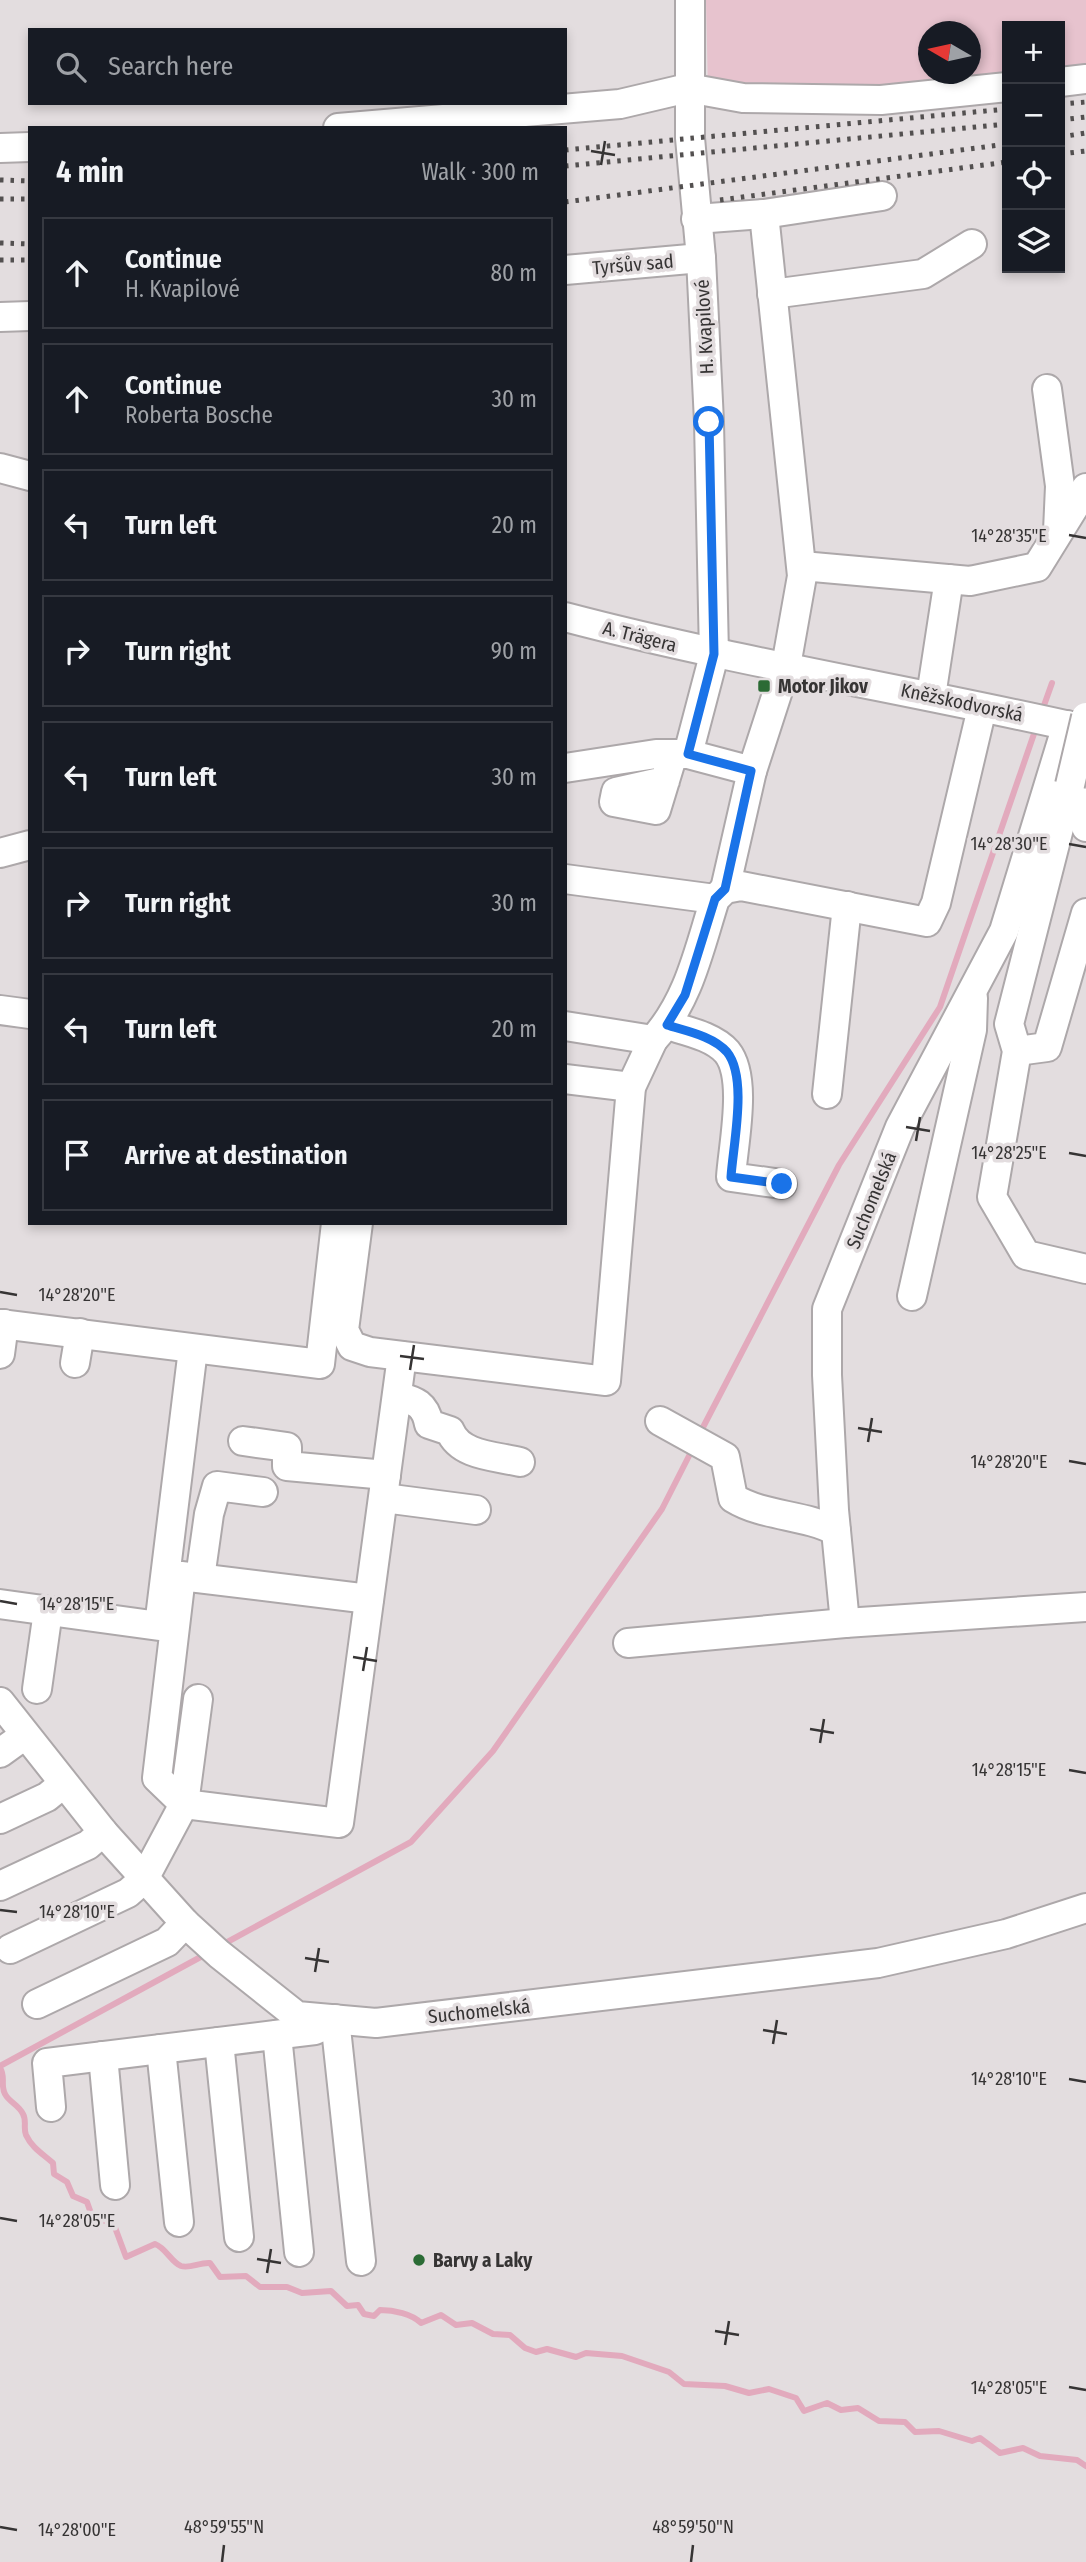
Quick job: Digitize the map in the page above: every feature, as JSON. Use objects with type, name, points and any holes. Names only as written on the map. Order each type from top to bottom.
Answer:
[{"type":"street","name":"H. Kvapilové","points":[[665,781],[681,754],[714,654],[709,422],[701,258],[688,88],[690,0]]},
{"type":"street","points":[[1065,81],[1086,79]]},
{"type":"street","points":[[362,126],[620,104],[688,88],[743,98],[881,100],[1002,88]]},
{"type":"street","points":[[0,148],[28,147]]},
{"type":"street","points":[[696,219],[764,214],[882,196]]},
{"type":"street","points":[[358,1225],[344,1330],[352,1346],[370,1352],[606,1381],[631,1087],[660,1032],[685,995],[720,894],[751,771],[786,666],[802,566],[764,214]]},
{"type":"street","points":[[772,294],[923,274],[972,244]]},
{"type":"street","name":"Tyršův sad","points":[[567,270],[701,258]]},
{"type":"street","points":[[0,317],[28,316]]},
{"type":"street","points":[[1047,389],[1060,486],[1058,534]]},
{"type":"street","points":[[0,468],[28,475]]},
{"type":"street","points":[[802,566],[971,581],[1037,567],[1086,488]]},
{"type":"street","points":[[931,696],[950,579]]},
{"type":"street","name":"A. Trägera","points":[[567,617],[714,654]]},
{"type":"street","name":"Kněžskodvorská","points":[[714,654],[1061,722]]},
{"type":"street","points":[[567,879],[720,894],[741,886],[927,922],[936,903],[982,708]]},
{"type":"street","points":[[1061,722],[1086,827]]},
{"type":"street","name":"Suchomelská","points":[[845,1623],[836,1531],[827,1375],[827,1308],[900,1127],[1003,931],[1061,722]]},
{"type":"street","points":[[567,768],[681,754],[751,771]]},
{"type":"street","points":[[1078,790],[1009,1024],[1017,1051],[992,1197],[1027,1255],[1086,1269]]},
{"type":"street","points":[[0,853],[28,846]]},
{"type":"street","points":[[827,1094],[847,906]]},
{"type":"street","points":[[1017,1051],[1047,1047],[1086,913]]},
{"type":"street","points":[[912,1296],[972,1030],[973,988]]},
{"type":"street","points":[[0,1010],[28,1014]]},
{"type":"street","points":[[567,1026],[706,1038],[727,1052],[738,1078],[731,1177],[782,1184]]},
{"type":"street","points":[[567,1079],[631,1087]]},
{"type":"street","points":[[0,1354],[2,1324],[320,1363],[336,1225]]},
{"type":"street","points":[[75,1363],[80,1333]]},
{"type":"street","points":[[0,1604],[159,1626],[192,1349]]},
{"type":"street","points":[[369,1599],[181,1576],[157,1778],[184,1804],[339,1823],[402,1356]]},
{"type":"street","points":[[397,1396],[417,1401],[426,1409],[429,1424],[450,1432],[454,1442],[466,1450],[520,1462]]},
{"type":"street","points":[[660,1421],[725,1457],[733,1498],[746,1506],[818,1521],[836,1531]]},
{"type":"street","points":[[243,1441],[287,1447],[287,1466],[385,1486],[476,1510]]},
{"type":"street","points":[[200,1578],[209,1514],[217,1486],[263,1492]]},
{"type":"street","points":[[628,1643],[845,1623],[1086,1606]]},
{"type":"street","points":[[37,1689],[48,1611]]},
{"type":"street","points":[[10,1950],[128,1893],[144,1878],[184,1804],[198,1699]]},
{"type":"street","name":"Suchomelská","points":[[0,1702],[62,1784],[144,1878],[203,1940],[297,2016],[376,2023],[878,1963],[1006,1934],[1086,1908]]},
{"type":"street","points":[[0,1752],[25,1735]]},
{"type":"street","points":[[0,1819],[47,1797],[62,1784]]},
{"type":"street","points":[[0,1886],[88,1845],[103,1832]]},
{"type":"street","points":[[37,2004],[167,1942],[203,1940]]},
{"type":"street","points":[[51,2107],[47,2063],[315,2030],[335,2019],[361,2261]]},
{"type":"street","points":[[277,2035],[299,2252]]},
{"type":"street","points":[[219,2042],[239,2237]]},
{"type":"street","points":[[161,2049],[178,2222]]},
{"type":"street","points":[[103,2056],[115,2185]]},
{"type":"shaded area","points":[[706,0],[1086,0],[1086,74],[1065,76],[1065,21],[1002,21],[1002,82],[981,83],[981,21],[918,21],[918,84],[941,84],[708,91]]},
{"type":"waterway","points":[[1042,711],[1052,683]]},
{"type":"waterway","points":[[699,1435],[839,1165],[940,1007],[1036,728]]},
{"type":"waterway","points":[[220,1946],[411,1842],[493,1751],[662,1509],[693,1448]]},
{"type":"waterway","points":[[0,2066],[208,1953]]},
{"type":"waterway","points":[[0,2068],[4,2091],[25,2119],[28,2140],[53,2163],[54,2174],[67,2182],[73,2196],[87,2202],[93,2219],[113,2222],[126,2257],[155,2244],[181,2266],[210,2263],[220,2277],[246,2276],[260,2287],[287,2287],[302,2293],[331,2291],[347,2306],[358,2305],[364,2314],[374,2316],[380,2310],[391,2311],[408,2315],[421,2323],[441,2315],[456,2325],[472,2323],[493,2334],[510,2335],[525,2348],[536,2352],[547,2349],[576,2357],[586,2353],[622,2356],[669,2372],[684,2384],[725,2386],[749,2393],[769,2389],[796,2398],[804,2411],[827,2403],[841,2410],[858,2408],[879,2421],[905,2422],[915,2432],[939,2431],[972,2441],[980,2438],[1000,2453],[1023,2448],[1040,2456],[1077,2460],[1086,2466]]},
{"type":"railway","points":[[1065,104],[1086,102]]},
{"type":"railway","points":[[567,150],[1002,109]]},
{"type":"railway","points":[[1065,119],[1086,117]]},
{"type":"railway","points":[[567,166],[1002,124]]},
{"type":"railway","points":[[1065,136],[1086,133]]},
{"type":"railway","points":[[567,202],[1002,145]]},
{"type":"railway","points":[[1065,153],[1086,151]]},
{"type":"railway","points":[[720,200],[1002,163]]},
{"type":"railway","points":[[0,180],[28,181]]},
{"type":"railway","points":[[0,199],[28,199]]},
{"type":"railway","points":[[0,243],[28,244]]},
{"type":"railway","points":[[0,260],[28,260]]},
{"type":"place","name":"Motor Jikov","points":[[764,686]]},
{"type":"place","name":"Barvy a Laky","points":[[419,2260]]},
{"type":"route","points":[[709,422],[714,654],[688,754],[751,771],[725,889],[715,899],[685,995],[667,1025],[706,1038],[727,1052],[738,1078],[731,1177],[782,1184]]}]
